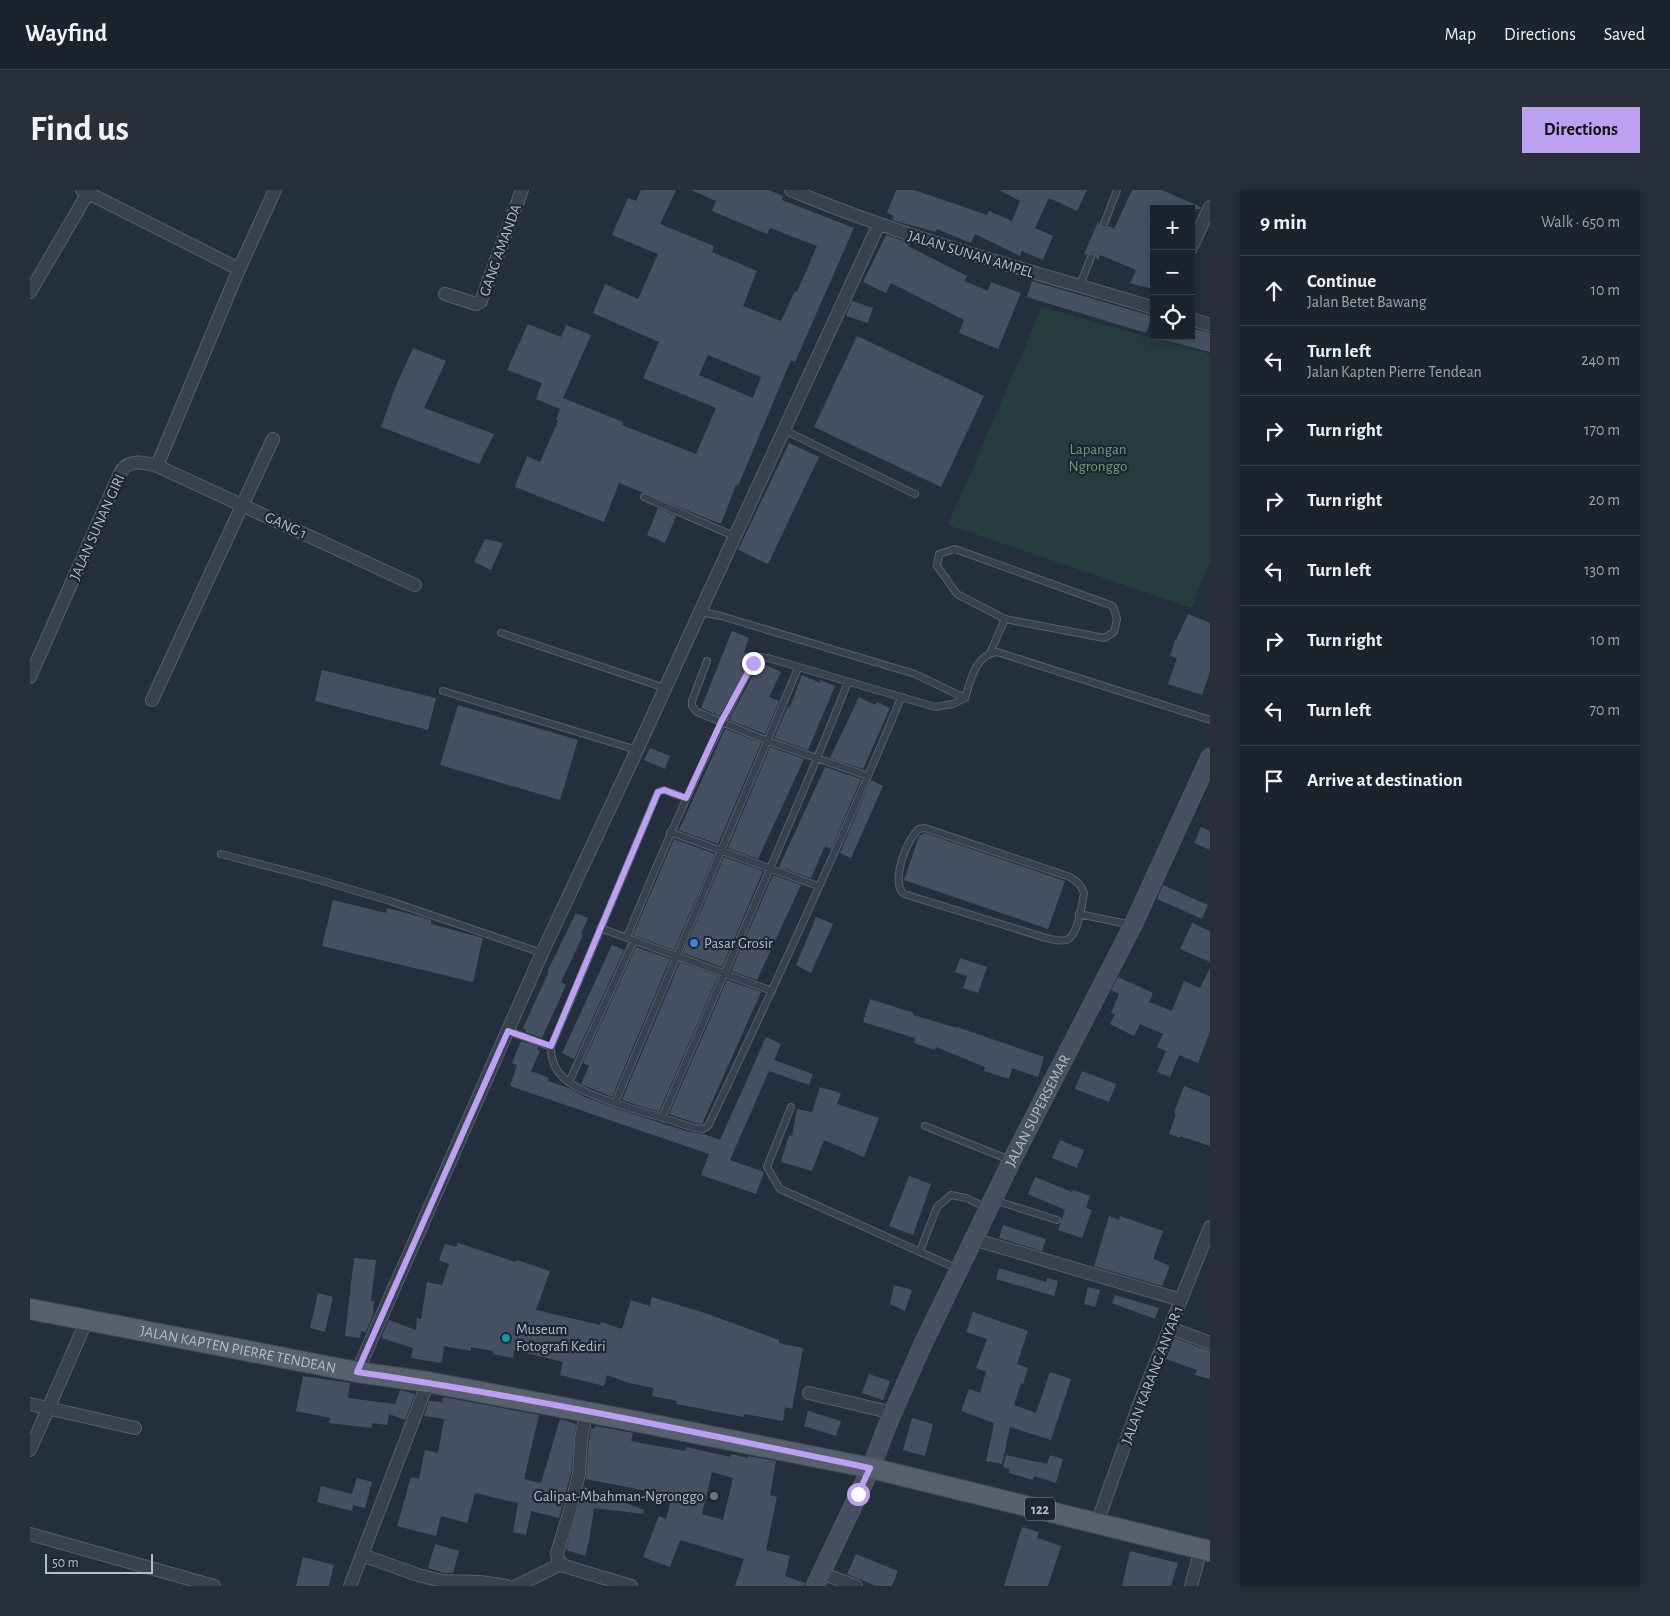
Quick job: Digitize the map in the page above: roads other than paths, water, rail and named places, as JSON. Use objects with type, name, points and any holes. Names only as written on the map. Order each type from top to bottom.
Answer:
[{"type":"main road","name":"JALAN SUPERSEMAR","points":[[818,1580],[870,1468],[922,1346],[1012,1160],[1133,925],[1210,757]]},
{"type":"main road","name":"JALAN KAPTEN PIERRE TENDEAN","points":[[30,1309],[357,1372],[428,1382],[870,1468],[1206,1550]]},
{"type":"street","points":[[156,466],[239,268],[275,190]]},
{"type":"street","name":"GANG AMANDA","points":[[445,294],[476,304],[481,301],[522,190]]},
{"type":"street","name":"JALAN SUNAN AMPEL","points":[[791,190],[809,193],[879,224],[962,252],[1150,307]]},
{"type":"street","points":[[30,292],[85,191],[239,268]]},
{"type":"street","points":[[1195,239],[1210,207]]},
{"type":"street","points":[[357,1372],[542,953],[879,224]]},
{"type":"street","points":[[1195,321],[1210,325]]},
{"type":"street","points":[[152,700],[273,439]]},
{"type":"street","name":"JALAN SUNAN GIRI","points":[[30,677],[121,471],[125,465],[133,462],[143,462],[156,466]]},
{"type":"street","name":"GANG 1","points":[[156,466],[415,585]]},
{"type":"street","name":"JALAN KARANG ANYAR 1","points":[[1097,1523],[1140,1402],[1210,1227]]},
{"type":"street","points":[[973,1239],[1180,1300]]},
{"type":"street","points":[[30,1450],[87,1320]]},
{"type":"street","points":[[1170,1328],[1210,1343]]},
{"type":"street","points":[[350,1586],[428,1382]]},
{"type":"street","points":[[809,1393],[893,1414]]},
{"type":"street","points":[[30,1404],[135,1428]]},
{"type":"street","points":[[586,1412],[580,1440],[579,1474],[557,1553],[558,1560],[561,1564],[626,1585]]},
{"type":"street","points":[[30,1534],[214,1586]]},
{"type":"street","points":[[1191,1586],[1206,1550]]},
{"type":"street","points":[[362,1555],[418,1575],[442,1580],[480,1582],[507,1586]]},
{"type":"street","points":[[516,1586],[561,1564]]},
{"type":"street","points":[[818,1580],[856,1586]]},
{"type":"lane","points":[[1104,224],[1117,190]]},
{"type":"lane","points":[[1080,285],[1091,257]]},
{"type":"lane","points":[[784,430],[915,494]]},
{"type":"lane","points":[[644,497],[734,536]]},
{"type":"lane","points":[[954,549],[1113,606],[1116,619],[1114,632],[1104,638],[1005,619],[957,594],[937,566],[939,554],[954,549]]},
{"type":"lane","points":[[700,612],[721,616],[915,674],[965,698]]},
{"type":"lane","points":[[990,653],[1005,619]]},
{"type":"lane","points":[[501,634],[665,688]]},
{"type":"lane","points":[[627,937],[670,832],[721,722],[758,657],[768,658],[935,707],[953,704],[965,698],[976,665],[983,657],[997,652],[1210,720]]},
{"type":"lane","points":[[706,661],[694,692],[692,706],[697,712],[768,741],[868,776]]},
{"type":"lane","points":[[615,1102],[798,668]]},
{"type":"lane","points":[[662,1118],[723,973],[818,758],[848,682]]},
{"type":"lane","points":[[443,691],[637,750]]},
{"type":"lane","points":[[686,798],[664,790],[658,792],[551,1046],[554,1065],[559,1074],[582,1090],[662,1118],[703,1129],[708,1126],[772,991],[901,698]]},
{"type":"lane","points":[[919,828],[930,829],[1070,877],[1083,888],[1084,894],[1079,914],[1075,934],[1070,939],[1064,941],[1046,938],[904,894],[901,892],[899,882],[900,865],[916,831],[919,828]]},
{"type":"lane","points":[[670,832],[818,886]]},
{"type":"lane","points":[[221,854],[306,876],[390,901],[542,953]]},
{"type":"lane","points":[[1079,914],[1133,925]]},
{"type":"lane","points":[[600,928],[772,991]]},
{"type":"lane","points":[[569,1082],[634,940]]},
{"type":"lane","points":[[508,1031],[551,1046]]},
{"type":"lane","points":[[791,1107],[767,1166],[780,1189],[959,1269]]},
{"type":"lane","points":[[925,1126],[1012,1160]]},
{"type":"lane","points":[[920,1251],[937,1206],[951,1195],[1057,1220]]},
{"type":"place","name":"Pasar Grosir","points":[[694,943]]},
{"type":"place","name":"Museum Fotografi Kediri","points":[[506,1338]]},
{"type":"place","name":"Galipat-Mbahman-Ngronggo","points":[[714,1496]]},
{"type":"park label","name":"Lapangan Ngronggo","points":[[1098,458]]}]
